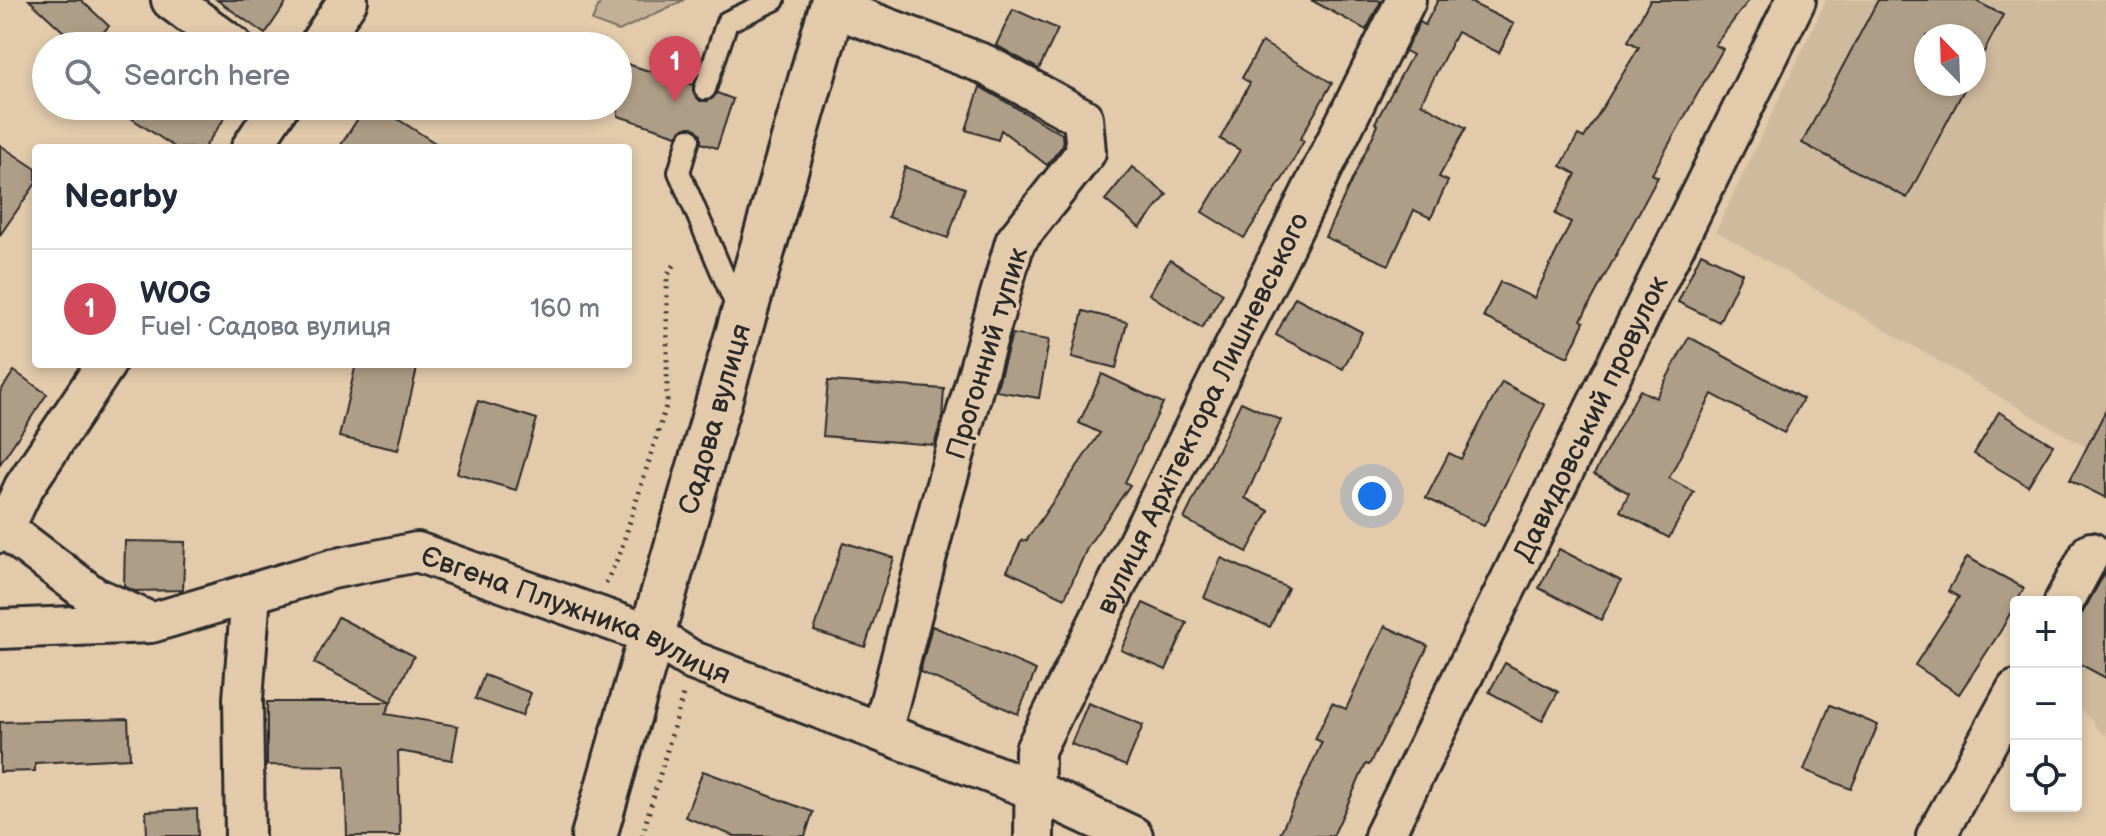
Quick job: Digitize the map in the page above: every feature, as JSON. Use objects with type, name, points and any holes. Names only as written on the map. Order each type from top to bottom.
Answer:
[{"type":"main road","name":"Садова вулиця","points":[[594,836],[833,4]]},
{"type":"street","points":[[171,0],[214,32]]},
{"type":"street","points":[[327,32],[348,0]]},
{"type":"street","name":"вулиця Архітектора Лишневського","points":[[1034,836],[1035,750],[1406,0]]},
{"type":"street","name":"Давидовський провулок","points":[[1384,836],[1796,0]]},
{"type":"street","name":"Прогонний тупик","points":[[833,4],[984,64],[1083,118],[1086,152],[1015,242],[939,509],[882,732]]},
{"type":"street","points":[[254,144],[270,120]]},
{"type":"street","points":[[103,368],[24,487],[2,528],[93,596],[151,623]]},
{"type":"street","name":"Євгена Плужника вулиця","points":[[0,629],[151,623],[332,569],[417,552],[652,635],[693,661],[1034,790],[1133,836]]},
{"type":"street","points":[[2067,596],[2091,552]]},
{"type":"street","points":[[245,836],[243,699],[251,593]]},
{"type":"street","points":[[1936,836],[2010,701]]},
{"type":"lane","points":[[705,89],[727,22],[774,0]]},
{"type":"lane","points":[[689,139],[679,172],[743,319]]},
{"type":"path","points":[[589,613],[601,596],[620,553],[667,403],[667,276],[675,264]]},
{"type":"path","points":[[620,553],[632,556]]},
{"type":"path","points":[[642,836],[693,661]]},
{"type":"shaded area","points":[[601,0],[684,0],[619,31],[592,21]]},
{"type":"shaded area","points":[[1826,0],[2106,0],[2106,498],[2070,480],[2086,447],[1716,231]]},
{"type":"shaded area","points":[[2106,557],[2106,737],[2082,711],[2082,601]]},
{"type":"building","points":[[29,0],[81,0],[109,26],[104,32],[64,32]]},
{"type":"building","points":[[217,0],[288,0],[266,32]]},
{"type":"building","points":[[1311,0],[1378,0],[1381,1],[1366,30]]},
{"type":"building","points":[[1438,0],[1466,0],[1514,24],[1499,53],[1457,32],[1421,103],[1466,128],[1439,177],[1448,181],[1431,218],[1414,210],[1389,265],[1325,237],[1378,125],[1375,123],[1412,55],[1405,51],[1420,22],[1425,25]]},
{"type":"building","points":[[1650,0],[1749,0],[1715,45],[1723,49],[1652,174],[1658,177],[1581,320],[1584,322],[1568,357],[1483,317],[1500,282],[1534,298],[1571,222],[1555,214],[1576,174],[1561,166],[1578,135],[1584,138],[1639,47],[1628,41]]},
{"type":"building","points":[[1878,0],[1974,0],[2003,15],[1986,48],[1986,24],[1914,24],[1914,96],[1961,96],[1907,198],[1802,143]]},
{"type":"building","points":[[1013,9],[1058,29],[1039,69],[996,45]]},
{"type":"building","points":[[1262,42],[1332,83],[1300,139],[1304,141],[1285,175],[1244,238],[1202,212],[1240,150],[1220,139],[1250,83],[1242,78]]},
{"type":"building","points":[[632,65],[693,85],[693,92],[700,101],[708,101],[717,93],[733,99],[717,148],[701,143],[701,135],[693,127],[685,127],[677,135],[630,120]]},
{"type":"building","points":[[980,87],[1062,134],[1063,145],[1047,165],[1001,130],[998,140],[966,130]]},
{"type":"building","points":[[134,120],[223,120],[207,144],[170,144]]},
{"type":"building","points":[[357,120],[399,120],[437,144],[342,144]]},
{"type":"building","points":[[0,145],[32,166],[32,189],[0,235]]},
{"type":"building","points":[[905,167],[965,188],[948,238],[888,217]]},
{"type":"building","points":[[1132,167],[1167,195],[1140,228],[1105,200]]},
{"type":"building","points":[[1701,253],[1742,273],[1719,322],[1678,302]]},
{"type":"building","points":[[1170,260],[1223,293],[1202,328],[1149,294]]},
{"type":"building","points":[[1295,297],[1362,332],[1343,369],[1276,335]]},
{"type":"building","points":[[1083,311],[1127,322],[1116,368],[1072,357]]},
{"type":"building","points":[[1012,334],[1049,340],[1039,398],[996,391]]},
{"type":"building","points":[[1689,337],[1803,399],[1784,433],[1712,394],[1669,478],[1694,492],[1669,538],[1620,511],[1629,493],[1594,474],[1640,390],[1656,398]]},
{"type":"building","points":[[355,368],[417,368],[398,450],[339,437]]},
{"type":"building","points":[[14,371],[47,394],[0,464],[0,392]]},
{"type":"building","points":[[1102,374],[1163,403],[1125,482],[1130,485],[1088,546],[1065,598],[1007,571],[1022,540],[1026,541],[1100,433],[1079,423]]},
{"type":"building","points":[[828,381],[944,389],[942,419],[934,445],[823,436]]},
{"type":"building","points":[[1502,382],[1545,405],[1484,526],[1426,498],[1449,453],[1461,459]]},
{"type":"building","points":[[478,401],[537,419],[516,490],[457,473]]},
{"type":"building","points":[[1241,402],[1281,420],[1245,498],[1269,511],[1247,552],[1184,519]]},
{"type":"building","points":[[2106,410],[2106,498],[2070,480]]},
{"type":"building","points":[[1999,412],[2053,445],[2028,486],[1974,454]]},
{"type":"building","points":[[125,541],[185,542],[183,590],[134,591],[124,586]]},
{"type":"building","points":[[843,542],[894,558],[865,647],[814,631]]},
{"type":"building","points":[[1559,549],[1621,581],[1601,620],[1539,588]]},
{"type":"building","points":[[1967,557],[2024,588],[2020,596],[2010,596],[2010,614],[1959,694],[1915,665],[1959,597],[1948,591]]},
{"type":"building","points":[[1221,558],[1288,588],[1270,627],[1204,598]]},
{"type":"building","points":[[2106,571],[2106,678],[2082,665],[2083,612]]},
{"type":"building","points":[[1143,603],[1187,623],[1166,670],[1121,650]]},
{"type":"building","points":[[338,617],[414,656],[391,702],[314,663]]},
{"type":"building","points":[[932,626],[1036,670],[1018,714],[920,672]]},
{"type":"building","points":[[1385,626],[1428,646],[1394,717],[1369,765],[1366,764],[1333,836],[1279,836],[1322,742],[1315,739],[1332,703],[1346,709]]},
{"type":"building","points":[[1505,663],[1558,692],[1542,721],[1489,692]]},
{"type":"building","points":[[484,675],[531,693],[522,716],[475,699]]},
{"type":"building","points":[[267,702],[391,702],[385,714],[458,726],[452,760],[398,751],[400,836],[347,836],[345,766],[267,765]]},
{"type":"building","points":[[1088,703],[1143,725],[1126,766],[1071,744]]},
{"type":"building","points":[[1830,705],[1878,725],[1851,789],[1804,770]]},
{"type":"building","points":[[128,719],[130,758],[35,763],[35,771],[0,772],[0,722]]},
{"type":"building","points":[[703,771],[813,812],[805,836],[734,836],[685,817]]},
{"type":"building","points":[[197,809],[198,836],[147,836],[146,811]]},
{"type":"place","name":"WOG","points":[[675,102]]}]
